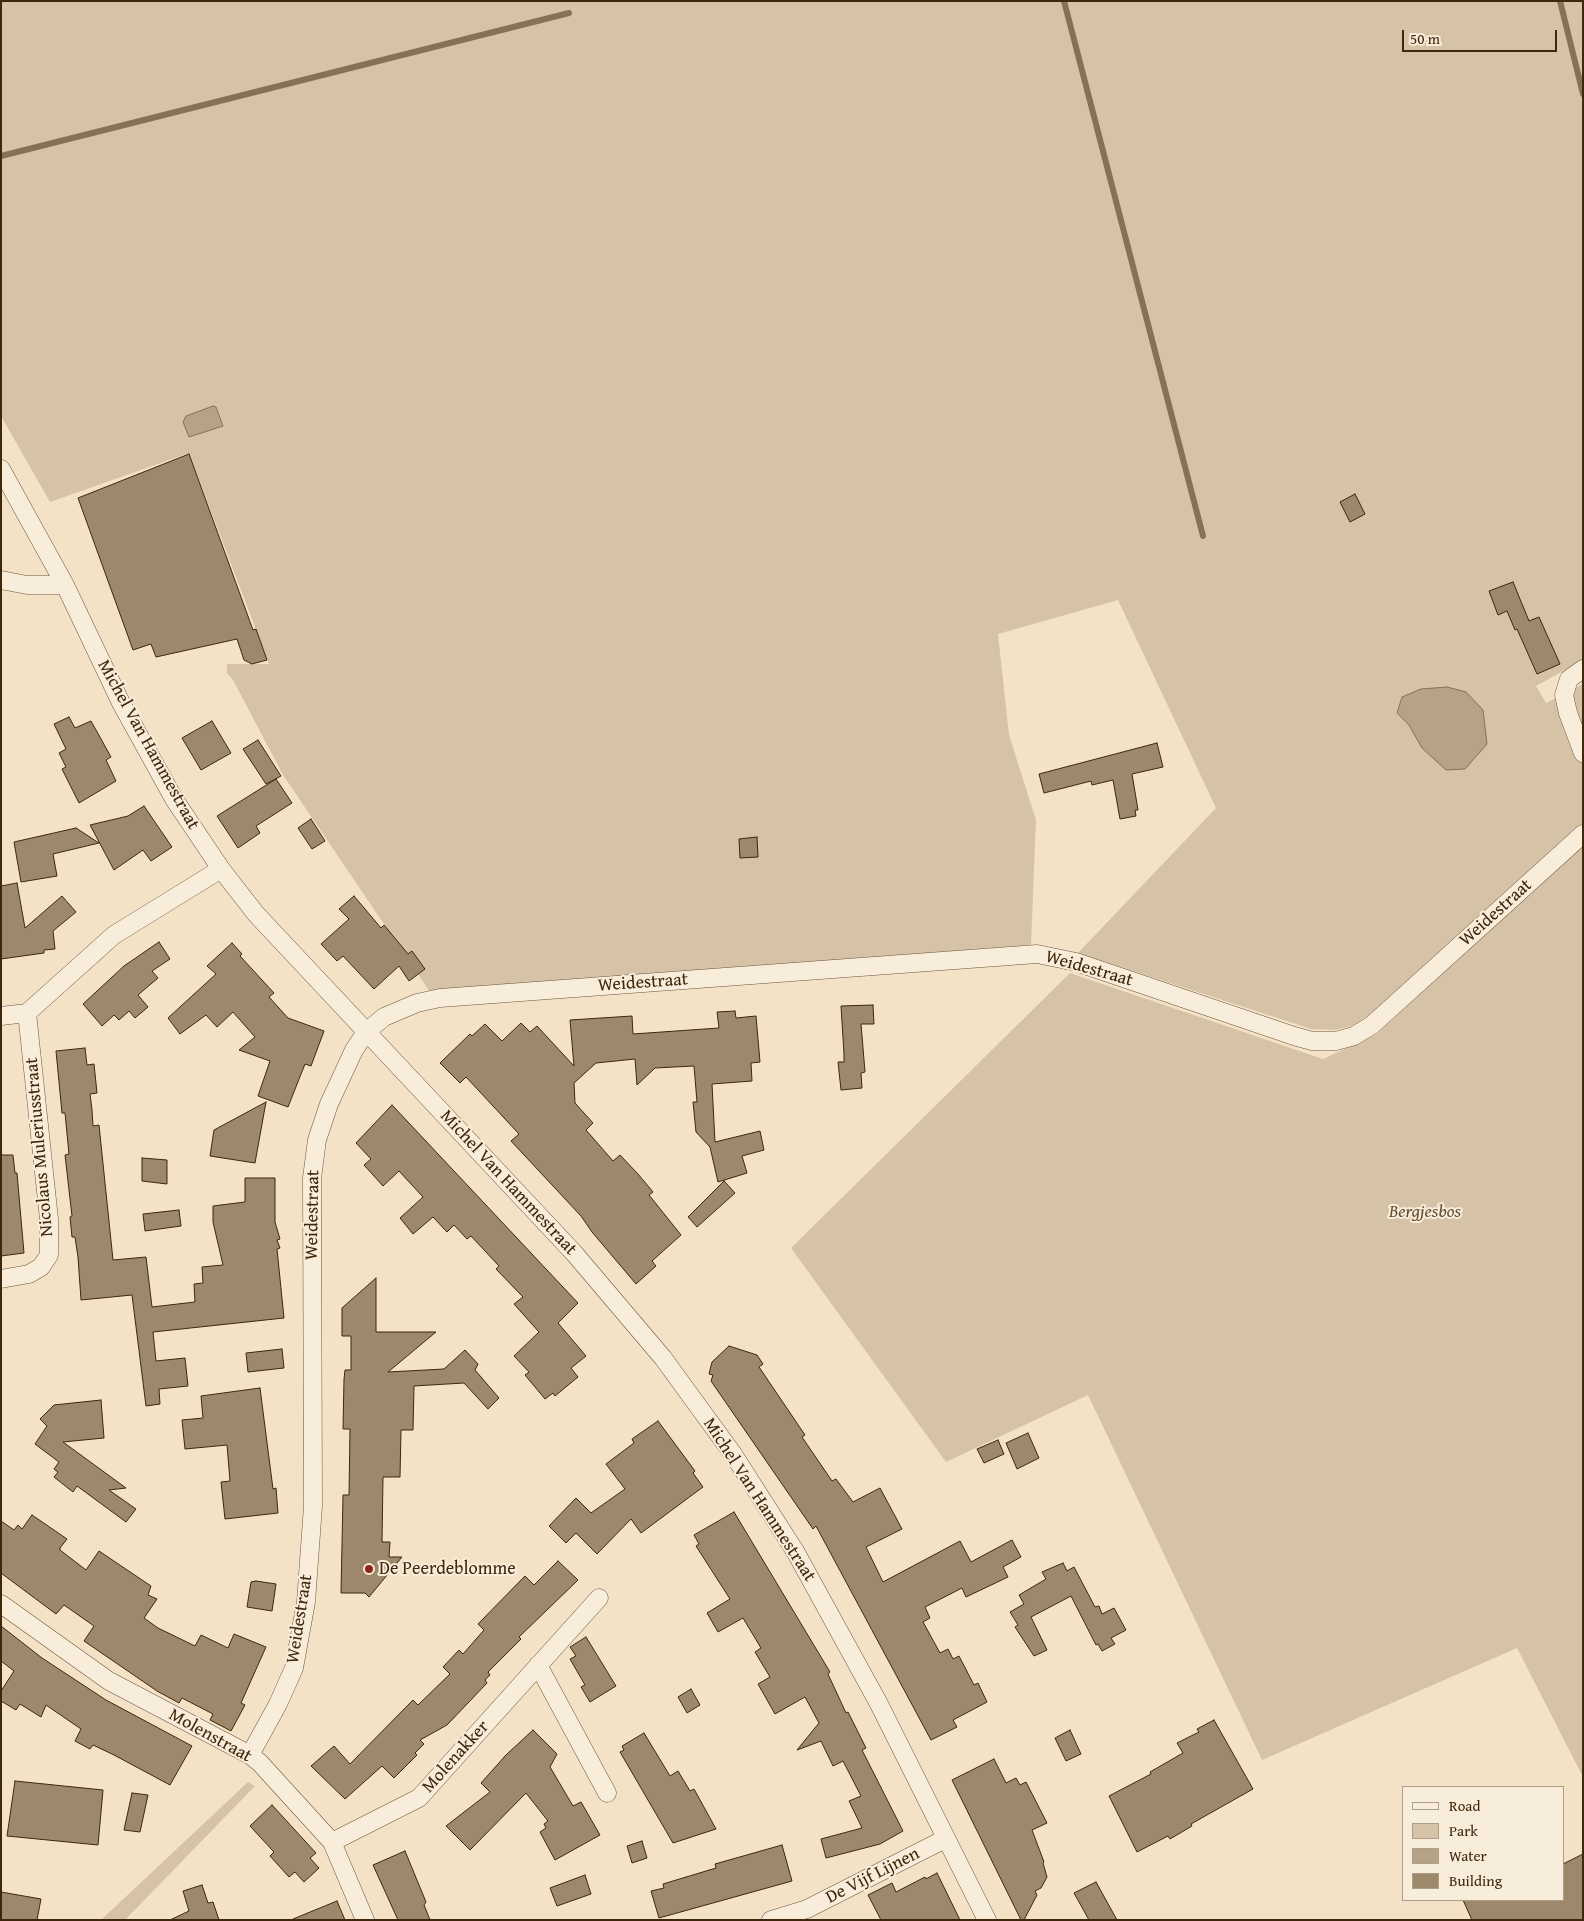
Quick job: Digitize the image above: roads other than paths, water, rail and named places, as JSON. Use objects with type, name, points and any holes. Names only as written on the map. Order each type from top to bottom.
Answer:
[{"type":"street","name":"Michel Van Hammestraat","points":[[1,469],[65,585],[121,703],[174,799],[221,869],[256,914],[574,1253],[663,1358],[733,1454],[795,1551],[879,1704],[987,1920]]},
{"type":"street","points":[[1,580],[27,585],[65,585]]},
{"type":"street","points":[[1583,669],[1568,679],[1564,695],[1568,714],[1583,753]]},
{"type":"street","name":"Weidestraat","points":[[250,1755],[278,1704],[294,1668],[301,1640],[306,1602],[313,1506],[312,1178],[318,1140],[329,1104],[354,1050],[366,1032],[384,1017],[398,1010],[440,998],[1037,954],[1076,962],[1294,1036],[1312,1041],[1336,1041],[1354,1036],[1372,1025],[1583,834]]},
{"type":"street","points":[[1,1016],[27,1013],[114,935],[221,869]]},
{"type":"street","name":"Nicolaus Muleriusstraat","points":[[1,1279],[28,1274],[41,1267],[49,1255],[48,1219],[27,1013]]},
{"type":"street","name":"Molenakker","points":[[332,1842],[419,1798],[599,1598]]},
{"type":"street","name":"Molenstraat","points":[[1,1604],[109,1681],[250,1755],[260,1763],[332,1842],[365,1920]]},
{"type":"street","points":[[538,1665],[607,1793]]},
{"type":"street","name":"De Vijf Lijnen","points":[[772,1920],[808,1909],[945,1839]]},
{"type":"water","points":[[213,406],[216,407],[223,426],[189,437],[183,422],[186,416]]},
{"type":"water","points":[[1447,687],[1466,692],[1483,710],[1487,744],[1465,769],[1446,770],[1422,748],[1409,725],[1397,713],[1402,697],[1421,689]]},
{"type":"waterway","points":[[1064,1],[1203,536]]},
{"type":"waterway","points":[[1560,1],[1583,94]]},
{"type":"waterway","points":[[1,156],[569,13]]},
{"type":"place","name":"De Peerdeblomme","points":[[369,1569]]},
{"type":"park label","name":"Bergjesbos","points":[[1425,1212]]}]
